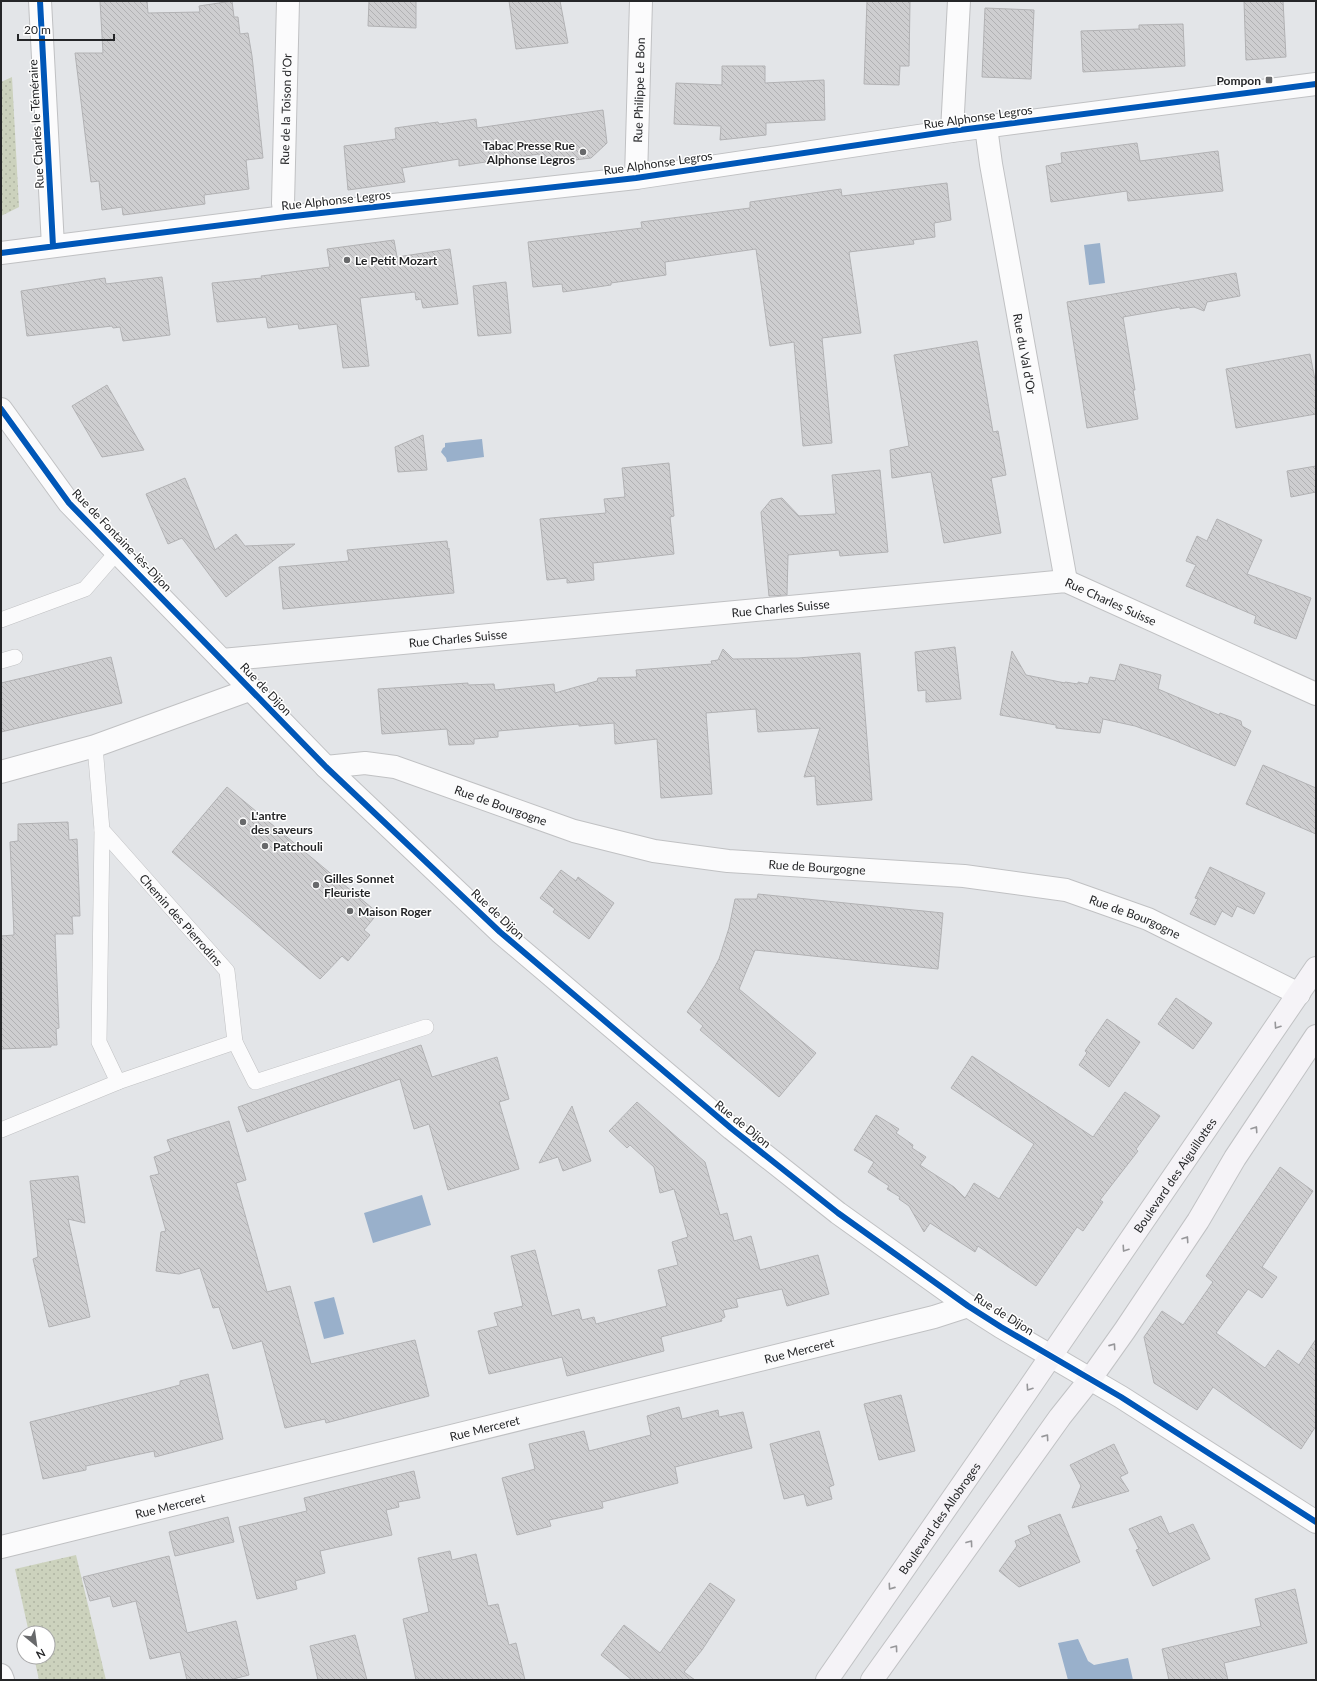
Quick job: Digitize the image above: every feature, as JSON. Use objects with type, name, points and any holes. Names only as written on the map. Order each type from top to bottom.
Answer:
[{"type":"main road","name":"Boulevard des Aiguillottes","points":[[1050,1356],[1316,968]]},
{"type":"main road","points":[[872,1680],[1060,1417],[1091,1378],[1198,1221],[1235,1158],[1316,1036]]},
{"type":"main road","name":"Boulevard des Allobroges","points":[[826,1680],[1050,1356]]},
{"type":"street","name":"Rue Charles le Téméraire","points":[[40,1],[53,246]]},
{"type":"street","name":"Rue de la Toison d'Or","points":[[285,217],[283,203],[288,1]]},
{"type":"street","name":"Rue Philippe Le Bon","points":[[636,178],[641,1]]},
{"type":"street","points":[[952,131],[959,1]]},
{"type":"street","name":"Rue Alphonse Legros","points":[[1,253],[285,217],[636,178],[952,131],[1316,84]]},
{"type":"street","name":"Rue du Val d'Or","points":[[986,127],[991,164],[1066,581]]},
{"type":"street","name":"Rue de Fontaine-lès-Dijon","points":[[1,409],[69,503],[222,660]]},
{"type":"street","name":"Rue Charles Suisse","points":[[222,660],[1066,581],[1316,694]]},
{"type":"street","name":"Rue de Dijon","points":[[222,660],[252,689],[326,767],[500,932],[732,1130],[838,1214],[968,1306],[1138,1407],[1316,1522]]},
{"type":"street","points":[[1,772],[95,746],[252,689]]},
{"type":"street","name":"Rue de Bourgogne","points":[[326,767],[365,763],[395,767],[574,831],[654,851],[728,861],[964,876],[1066,890],[1148,918],[1299,994]]},
{"type":"street","name":"Rue Merceret","points":[[1,1547],[934,1317],[968,1306]]},
{"type":"street","points":[[1,1675],[3,1680]]},
{"type":"lane","points":[[1,620],[85,589],[117,552]]},
{"type":"lane","points":[[95,746],[102,830],[99,1042],[118,1082]]},
{"type":"lane","name":"Chemin des Pierrodins","points":[[102,830],[227,971],[235,1042]]},
{"type":"lane","points":[[1,1130],[118,1082],[235,1042],[255,1082],[426,1027]]},
{"type":"green space","points":[[12,77],[19,207],[1,216],[1,82]]},
{"type":"green space","points":[[76,1555],[106,1680],[39,1680],[36,1665],[56,1665],[56,1625],[27,1625],[15,1569]]},
{"type":"water","points":[[1100,243],[1105,283],[1089,285],[1084,245]]},
{"type":"water","points":[[482,439],[484,457],[447,462],[446,458],[441,452],[445,447],[445,443]]},
{"type":"water","points":[[422,1195],[431,1225],[373,1243],[364,1213]]},
{"type":"water","points":[[334,1297],[344,1334],[324,1339],[314,1302]]},
{"type":"water","points":[[1078,1639],[1088,1661],[1094,1665],[1128,1658],[1133,1680],[1068,1680],[1058,1643]]},
{"type":"building","points":[[100,1],[147,1],[148,13],[200,12],[199,6],[232,1],[234,17],[238,17],[240,34],[248,33],[252,56],[263,158],[246,160],[249,189],[204,195],[205,204],[123,215],[122,207],[102,210],[99,181],[91,182],[75,53],[103,53]]},
{"type":"building","points":[[369,1],[416,1],[416,28],[368,26]]},
{"type":"building","points":[[509,1],[560,1],[568,43],[516,49]]},
{"type":"building","points":[[867,1],[910,1],[909,66],[900,66],[899,85],[864,84]]},
{"type":"building","points":[[1244,1],[1283,1],[1286,57],[1246,60]]},
{"type":"building","points":[[985,8],[1034,10],[1031,79],[982,77]]},
{"type":"building","points":[[1183,24],[1185,66],[1083,72],[1081,31],[1139,29],[1139,25]]},
{"type":"building","points":[[722,66],[765,66],[765,83],[824,80],[825,120],[766,123],[766,135],[720,140],[721,126],[674,124],[676,83],[722,85]]},
{"type":"building","points":[[603,110],[607,143],[591,158],[541,164],[539,154],[459,166],[459,159],[402,168],[405,182],[348,190],[344,146],[396,139],[395,128],[438,122],[439,124],[476,119],[477,128]]},
{"type":"building","points":[[1137,143],[1140,161],[1218,151],[1223,191],[1128,201],[1127,191],[1051,202],[1046,166],[1062,163],[1061,153]]},
{"type":"building","points":[[947,183],[951,220],[934,223],[935,237],[913,240],[914,244],[849,252],[861,333],[822,338],[832,443],[803,446],[794,342],[770,346],[756,249],[665,262],[666,275],[611,283],[611,285],[563,292],[562,284],[533,287],[528,242],[642,228],[641,222],[750,208],[750,202],[841,189],[842,196]]},
{"type":"building","points":[[394,240],[397,257],[450,249],[458,304],[423,308],[421,299],[416,300],[415,292],[360,298],[369,366],[343,368],[337,324],[299,329],[298,324],[268,328],[266,317],[217,322],[212,283],[262,278],[261,276],[330,267],[327,249]]},
{"type":"building","points":[[1236,273],[1240,296],[1207,302],[1204,311],[1194,307],[1180,309],[1180,307],[1123,317],[1135,390],[1133,390],[1138,419],[1087,428],[1067,302]]},
{"type":"building","points":[[162,277],[170,335],[123,341],[120,327],[113,328],[112,326],[27,336],[21,291],[105,278],[106,284]]},
{"type":"building","points":[[506,282],[511,333],[478,336],[473,286]]},
{"type":"building","points":[[977,341],[993,432],[998,431],[1006,475],[991,478],[1001,533],[944,543],[931,472],[892,478],[890,450],[909,446],[894,355]]},
{"type":"building","points":[[1310,354],[1316,385],[1316,414],[1236,428],[1226,369]]},
{"type":"building","points":[[107,385],[144,450],[102,457],[72,406]]},
{"type":"building","points":[[423,435],[427,470],[398,472],[395,447]]},
{"type":"building","points":[[669,463],[674,516],[670,517],[674,554],[593,563],[594,580],[567,583],[567,578],[547,580],[540,519],[606,513],[604,499],[625,497],[622,468]]},
{"type":"building","points":[[1316,466],[1316,492],[1291,497],[1287,471]]},
{"type":"building","points":[[880,470],[888,552],[840,556],[839,550],[788,555],[787,595],[769,596],[761,512],[771,500],[782,498],[799,516],[836,514],[832,475]]},
{"type":"building","points":[[185,478],[215,550],[236,534],[245,546],[295,544],[226,597],[182,538],[168,544],[146,494]]},
{"type":"building","points":[[1217,519],[1262,540],[1247,574],[1311,598],[1296,639],[1254,623],[1256,616],[1186,586],[1196,565],[1186,561],[1197,536],[1207,541]]},
{"type":"building","points":[[447,541],[454,593],[283,609],[279,567],[349,561],[347,550]]},
{"type":"building","points":[[955,647],[961,699],[926,702],[926,690],[918,691],[915,652]]},
{"type":"building","points":[[723,649],[733,659],[798,658],[860,653],[872,800],[817,805],[815,776],[804,777],[820,728],[758,732],[756,709],[706,713],[712,794],[661,798],[657,739],[615,744],[614,723],[579,726],[579,724],[498,731],[498,737],[474,739],[474,744],[449,745],[447,729],[382,734],[378,689],[468,683],[468,685],[494,684],[495,690],[554,684],[555,693],[597,681],[598,678],[637,677],[636,670],[712,664],[711,661],[718,660]]},
{"type":"building","points":[[1012,651],[1026,675],[1065,683],[1078,684],[1078,682],[1088,684],[1090,677],[1115,681],[1120,664],[1161,675],[1158,689],[1219,715],[1220,713],[1241,721],[1242,726],[1251,731],[1235,766],[1174,740],[1135,726],[1103,719],[1100,733],[1056,728],[1056,725],[1000,715]]},
{"type":"building","points":[[111,657],[122,703],[1,732],[1,683]]},
{"type":"building","points":[[1263,765],[1316,788],[1316,834],[1246,804]]},
{"type":"building","points":[[227,787],[378,913],[364,930],[370,935],[348,961],[342,956],[320,979],[172,852]]},
{"type":"building","points":[[68,822],[69,840],[77,839],[80,916],[72,916],[73,934],[55,934],[59,1028],[56,1029],[57,1045],[51,1045],[51,1047],[1,1049],[1,936],[14,935],[10,842],[18,841],[18,824]]},
{"type":"building","points":[[1210,867],[1265,893],[1254,914],[1237,906],[1232,917],[1222,911],[1215,925],[1190,914],[1198,899],[1195,898]]},
{"type":"building","points":[[561,870],[576,881],[578,877],[614,903],[589,939],[553,912],[555,909],[540,898]]},
{"type":"building","points":[[758,894],[943,913],[938,969],[755,950],[739,989],[816,1053],[779,1097],[700,1030],[703,1026],[687,1012],[705,985],[719,959],[729,928],[735,899],[757,899]]},
{"type":"building","points":[[1176,998],[1212,1023],[1193,1049],[1158,1024]]},
{"type":"building","points":[[1107,1019],[1140,1042],[1109,1087],[1079,1065],[1087,1053],[1085,1051]]},
{"type":"building","points":[[421,1045],[432,1077],[497,1057],[509,1099],[499,1102],[519,1169],[448,1190],[429,1124],[414,1129],[400,1079],[247,1132],[238,1107]]},
{"type":"building","points":[[972,1056],[1093,1137],[1125,1092],[1160,1116],[1136,1149],[1138,1151],[1100,1200],[1103,1202],[1083,1231],[1077,1227],[1036,1286],[978,1246],[975,1252],[930,1223],[924,1232],[909,1206],[899,1199],[900,1197],[887,1189],[889,1186],[868,1172],[874,1162],[854,1150],[876,1115],[899,1129],[896,1133],[913,1145],[912,1148],[926,1157],[920,1165],[954,1187],[965,1198],[974,1183],[999,1199],[1034,1144],[951,1088]]},
{"type":"building","points":[[637,1102],[705,1162],[720,1215],[727,1213],[734,1241],[751,1236],[760,1270],[818,1255],[829,1294],[787,1306],[782,1289],[736,1299],[738,1307],[723,1310],[725,1317],[721,1319],[722,1321],[661,1337],[664,1351],[567,1376],[562,1357],[489,1374],[478,1331],[498,1326],[494,1313],[523,1306],[511,1256],[535,1250],[552,1316],[579,1309],[582,1320],[594,1317],[596,1324],[667,1306],[658,1270],[678,1265],[672,1242],[688,1237],[674,1189],[660,1193],[654,1167],[630,1145],[627,1148],[609,1131]]},
{"type":"building","points":[[572,1106],[591,1161],[563,1171],[558,1157],[539,1163]]},
{"type":"building","points":[[229,1121],[246,1180],[236,1183],[267,1292],[290,1286],[311,1364],[415,1340],[429,1396],[326,1423],[325,1419],[285,1428],[262,1341],[233,1349],[219,1307],[213,1308],[200,1268],[179,1274],[156,1271],[161,1232],[166,1231],[150,1176],[159,1174],[154,1157],[171,1151],[167,1140]]},
{"type":"building","points":[[1280,1167],[1313,1191],[1262,1267],[1277,1277],[1262,1298],[1248,1289],[1216,1333],[1265,1368],[1278,1350],[1299,1365],[1316,1339],[1316,1426],[1301,1449],[1213,1387],[1197,1410],[1154,1383],[1144,1337],[1162,1311],[1183,1325],[1213,1282],[1206,1276]]},
{"type":"building","points":[[78,1176],[85,1223],[68,1219],[90,1317],[49,1327],[33,1259],[38,1257],[30,1181]]},
{"type":"building","points":[[208,1374],[223,1439],[155,1457],[154,1451],[86,1466],[86,1470],[43,1479],[30,1422],[180,1385],[180,1381]]},
{"type":"building","points":[[901,1395],[915,1451],[879,1460],[864,1404]]},
{"type":"building","points":[[679,1407],[682,1419],[718,1410],[719,1417],[743,1412],[752,1448],[675,1467],[678,1483],[602,1502],[603,1508],[549,1520],[551,1526],[517,1535],[502,1478],[535,1469],[529,1444],[584,1431],[589,1451],[651,1435],[647,1416]]},
{"type":"building","points":[[819,1431],[834,1485],[829,1487],[832,1499],[807,1506],[804,1494],[784,1499],[770,1444]]},
{"type":"building","points":[[1114,1444],[1128,1473],[1120,1477],[1129,1491],[1072,1508],[1081,1486],[1070,1465]]},
{"type":"building","points":[[414,1471],[420,1498],[398,1502],[399,1507],[386,1510],[392,1535],[320,1551],[325,1573],[295,1581],[297,1589],[257,1599],[239,1527],[307,1511],[304,1498]]},
{"type":"building","points":[[1060,1514],[1080,1562],[1019,1587],[999,1571],[1017,1546],[1015,1541],[1031,1534],[1028,1526]]},
{"type":"building","points":[[1161,1516],[1169,1534],[1193,1524],[1210,1559],[1153,1586],[1136,1550],[1139,1549],[1129,1529]]},
{"type":"building","points":[[228,1517],[234,1542],[175,1556],[169,1532]]},
{"type":"building","points":[[450,1551],[452,1560],[476,1554],[488,1606],[498,1604],[509,1645],[516,1643],[525,1680],[416,1680],[403,1619],[429,1612],[418,1558]]},
{"type":"building","points":[[169,1556],[187,1633],[236,1621],[249,1675],[229,1680],[187,1680],[180,1652],[150,1659],[136,1601],[113,1607],[110,1596],[90,1601],[83,1577]]},
{"type":"building","points":[[710,1583],[735,1600],[702,1650],[684,1672],[695,1680],[632,1680],[601,1655],[624,1625],[660,1653]]},
{"type":"building","points":[[1295,1589],[1307,1643],[1224,1663],[1228,1680],[1169,1680],[1162,1649],[1261,1626],[1255,1599]]},
{"type":"building","points":[[355,1635],[367,1680],[318,1680],[310,1646]]},
{"type":"cycle path","points":[[40,1],[53,246]]},
{"type":"cycle path","points":[[1,253],[285,217],[636,178],[952,131],[1316,84]]},
{"type":"cycle path","points":[[1,409],[69,503],[326,767],[500,932],[732,1129],[838,1213],[968,1306],[1121,1397],[1316,1522]]},
{"type":"place","name":"Pompon","points":[[1269,80]]},
{"type":"place","name":"Tabac Presse Rue Alphonse Legros","points":[[583,152]]},
{"type":"place","name":"Le Petit Mozart","points":[[347,260]]},
{"type":"place","name":"L'antre des saveurs","points":[[243,822]]},
{"type":"place","name":"Patchouli","points":[[265,846]]},
{"type":"place","name":"Gilles Sonnet Fleuriste","points":[[316,885]]},
{"type":"place","name":"Maison Roger","points":[[350,911]]}]
